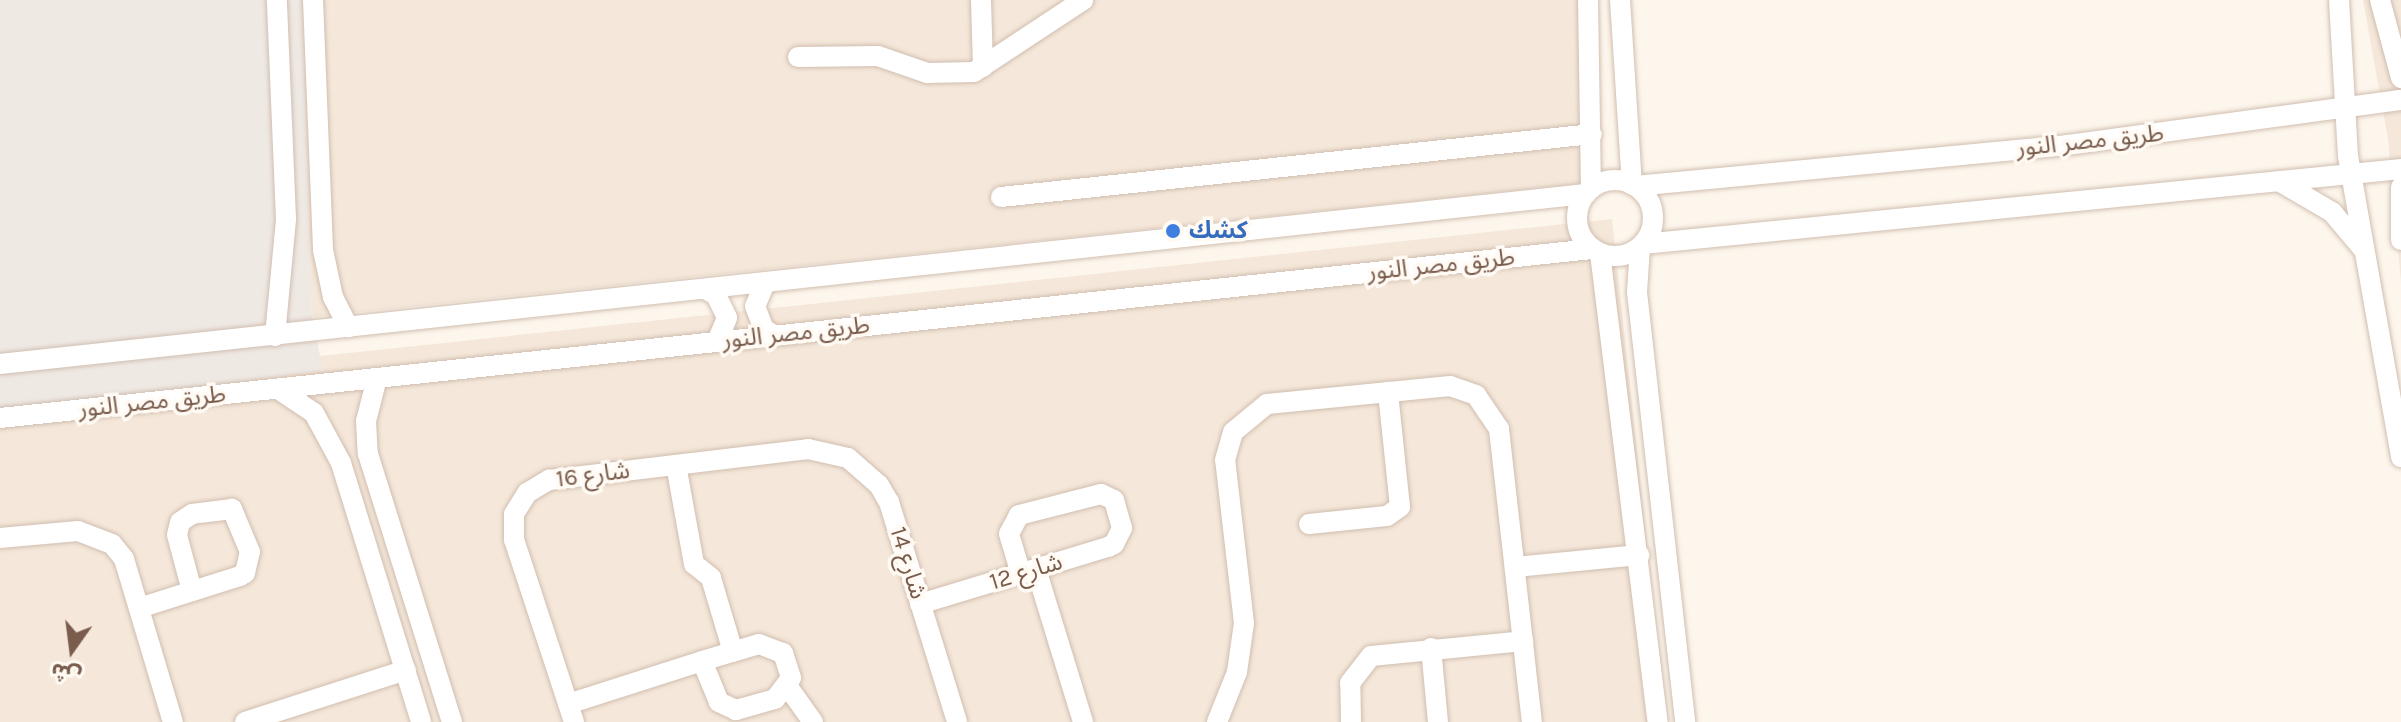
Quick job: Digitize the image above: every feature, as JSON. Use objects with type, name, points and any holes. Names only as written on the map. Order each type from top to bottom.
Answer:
[{"type":"street","points":[[275,336],[286,250],[277,0]]},
{"type":"street","points":[[313,0],[323,250],[333,297],[348,327]]},
{"type":"street","points":[[981,0],[983,67]]},
{"type":"street","points":[[798,57],[878,56],[927,73],[983,67],[1036,26],[1083,0]]},
{"type":"street","points":[[1588,0],[1592,144],[1588,192],[1577,223],[1597,251],[1609,293],[1658,722]]},
{"type":"street","points":[[1620,0],[1628,151],[1633,186],[1652,208],[1642,245],[1637,292],[1685,722]]},
{"type":"street","points":[[2339,0],[2353,175],[2401,457]]},
{"type":"street","points":[[2380,0],[2401,78]]},
{"type":"street","name":"طريق مصر النور","points":[[1633,186],[2067,145],[2346,110],[2401,100]]},
{"type":"street","points":[[1001,197],[1592,144],[1628,151]]},
{"type":"street","points":[[1597,251],[1624,255],[1642,245],[2401,169]]},
{"type":"street","points":[[0,364],[1588,192],[1610,181],[1633,186]]},
{"type":"street","points":[[2279,181],[2332,212],[2368,258]]},
{"type":"street","points":[[2401,187],[2401,240]]},
{"type":"street","points":[[286,250],[323,250]]},
{"type":"street","name":"طريق مصر النور","points":[[0,418],[1597,251]]},
{"type":"street","points":[[765,283],[755,306],[764,329],[775,336]]},
{"type":"street","points":[[705,289],[724,306],[724,331],[717,341]]},
{"type":"street","points":[[1609,293],[1637,292]]},
{"type":"street","points":[[377,378],[366,421],[368,454],[452,722]]},
{"type":"street","points":[[1217,722],[1237,672],[1244,623],[1225,460],[1233,432],[1267,404],[1450,386],[1487,404],[1499,429],[1532,722]]},
{"type":"street","points":[[278,389],[314,413],[341,463],[421,722]]},
{"type":"street","points":[[1309,524],[1387,516],[1400,507],[1388,392]]},
{"type":"street","name":"شارع 16","points":[[571,713],[514,540],[519,503],[549,480],[808,449]]},
{"type":"street","name":"شارع 14","points":[[808,449],[848,458],[879,485],[957,722]]},
{"type":"street","points":[[676,465],[694,564],[711,578],[733,652]]},
{"type":"street","name":"شارع 12","points":[[920,604],[1108,547],[1122,528],[1114,500],[1106,494],[1019,515],[1009,534],[1028,571]]},
{"type":"street","points":[[139,608],[192,591],[249,568],[247,541],[232,509],[192,514],[180,522],[177,535],[192,591]]},
{"type":"street","points":[[0,538],[78,531],[105,538],[124,559],[173,722]]},
{"type":"street","points":[[1515,567],[1639,555]]},
{"type":"street","points":[[1028,571],[1083,722]]},
{"type":"street","points":[[1351,722],[1350,683],[1362,663],[1382,652],[1523,641]]},
{"type":"street","points":[[571,713],[702,661],[759,644],[776,647],[791,669],[788,687],[775,699],[730,709],[715,696],[702,661]]},
{"type":"street","points":[[1431,648],[1438,722]]},
{"type":"street","points":[[245,722],[406,670]]},
{"type":"street","points":[[788,687],[813,722]]},
{"type":"shaded area","points":[[0,0],[301,0],[312,317],[323,370],[0,416]]},
{"type":"shaded area","points":[[301,0],[1592,0],[1596,182],[312,317]]},
{"type":"shaded area","points":[[2363,0],[2401,0],[2401,282],[2388,139]]},
{"type":"shaded area","points":[[1612,219],[1666,722],[0,722],[0,390]]},
{"type":"place","name":"كشك","points":[[1173,231]]}]
